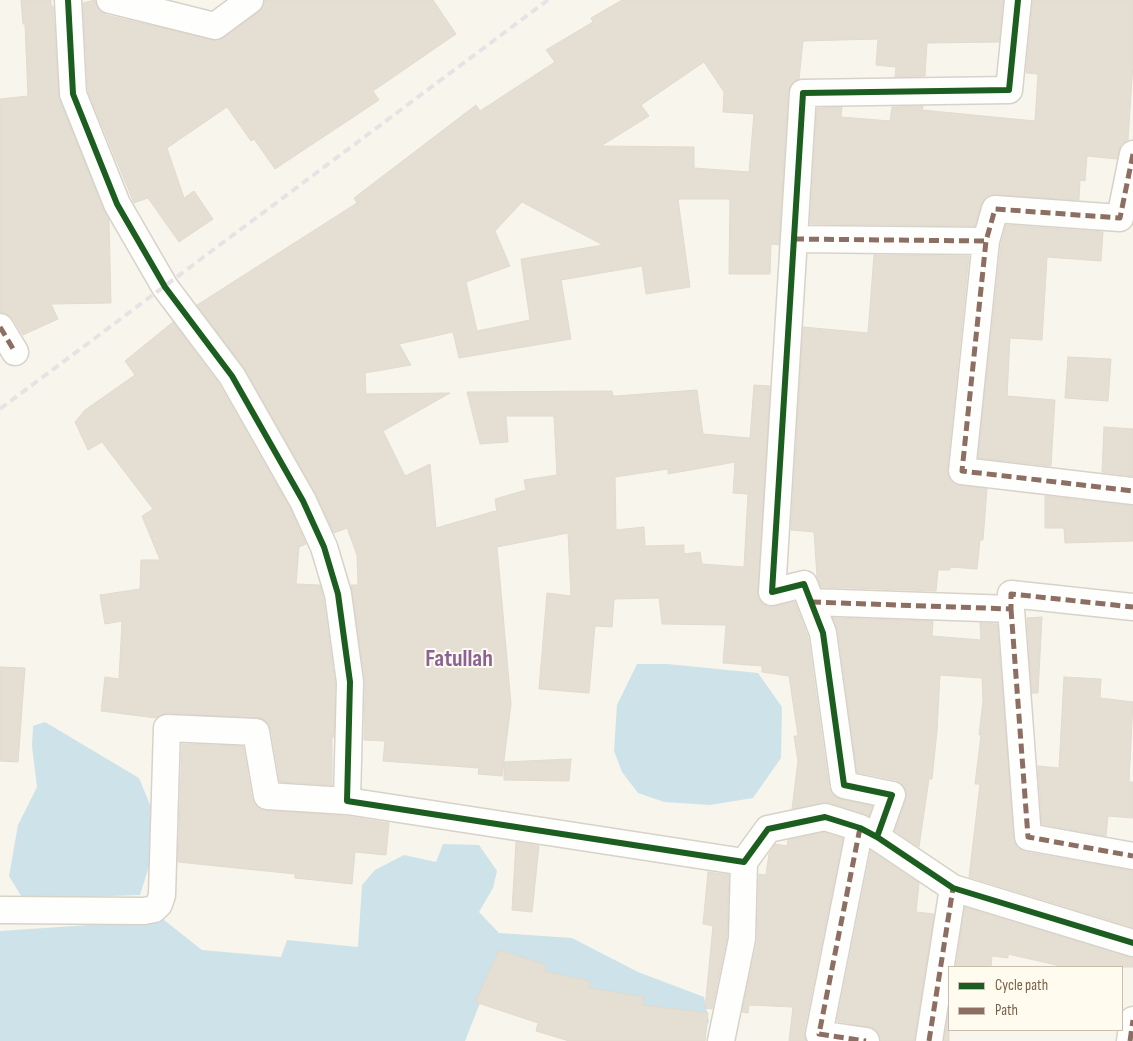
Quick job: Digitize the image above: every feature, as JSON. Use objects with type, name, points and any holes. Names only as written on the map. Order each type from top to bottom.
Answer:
[{"type":"street","points":[[68,0],[73,94],[117,204],[165,287],[232,376],[303,502],[324,547],[338,594],[350,682],[347,801]]},
{"type":"street","points":[[110,0],[215,26],[250,0]]},
{"type":"street","points":[[866,1041],[819,1034],[868,833],[892,795],[844,785],[823,633],[804,584],[772,592],[803,93],[1008,90],[1018,0]]},
{"type":"street","points":[[1133,154],[1120,218],[995,209],[986,241],[962,471],[1133,491]]},
{"type":"street","points":[[794,239],[986,241]]},
{"type":"street","points":[[0,327],[15,352]]},
{"type":"street","points":[[1133,608],[1011,594],[1028,837],[1133,856]]},
{"type":"street","points":[[811,602],[1011,609]]},
{"type":"street","points":[[0,910],[144,911],[154,909],[159,904],[162,895],[167,728],[256,732],[267,796],[347,801],[744,862]]},
{"type":"street","points":[[721,1041],[742,939],[744,862],[768,829],[825,817],[868,833],[953,888],[1133,943]]},
{"type":"street","points":[[929,1041],[953,888]]},
{"type":"street","points":[[1130,1041],[1133,1020]]},
{"type":"water","points":[[637,664],[667,664],[758,673],[782,707],[781,758],[753,798],[710,805],[664,802],[638,793],[622,772],[614,751],[617,705]]},
{"type":"water","points":[[45,722],[139,778],[153,812],[150,863],[140,895],[23,899],[9,876],[18,825],[37,787],[32,746],[33,726]]},
{"type":"water","points":[[443,844],[479,845],[497,871],[493,888],[479,912],[499,933],[572,938],[638,972],[704,997],[709,1022],[698,1039],[486,988],[465,1041],[0,1041],[0,931],[164,920],[202,950],[281,957],[287,940],[358,947],[362,885],[375,870],[404,855],[436,862]]},
{"type":"building","points":[[21,0],[51,0],[51,6],[53,6],[59,99],[109,220],[111,303],[51,304],[58,319],[23,335],[13,319],[7,314],[0,312],[0,99],[28,96],[25,24],[23,24]]},
{"type":"building","points":[[95,0],[99,10],[106,15],[218,41],[259,12],[265,0],[433,0],[456,34],[373,91],[379,100],[275,169],[254,139],[251,141],[227,107],[167,148],[184,198],[194,191],[213,219],[179,242],[148,198],[134,203],[88,91],[83,3]]},
{"type":"building","points":[[622,0],[1003,0],[999,42],[927,43],[925,76],[895,77],[896,67],[876,65],[878,39],[803,41],[799,79],[791,85],[788,92],[779,245],[771,244],[770,274],[729,274],[730,199],[678,199],[690,287],[646,294],[642,266],[561,280],[571,339],[459,358],[453,332],[399,344],[411,365],[365,373],[366,394],[450,393],[383,431],[405,476],[430,464],[436,528],[495,511],[497,513],[495,499],[526,490],[524,480],[557,475],[554,416],[506,416],[508,442],[480,444],[467,392],[612,391],[613,396],[616,396],[697,390],[703,434],[750,438],[754,385],[770,386],[758,598],[769,607],[795,602],[808,637],[829,788],[833,795],[840,799],[872,806],[869,816],[829,803],[792,809],[798,761],[794,736],[798,736],[789,676],[762,672],[762,666],[723,663],[726,625],[662,624],[659,598],[614,599],[612,627],[595,626],[589,693],[539,689],[547,593],[571,596],[568,533],[497,547],[511,704],[502,776],[478,774],[479,768],[383,761],[385,741],[364,740],[365,680],[351,585],[358,585],[357,555],[347,528],[334,533],[316,494],[245,369],[197,305],[357,203],[354,198],[476,105],[480,111],[555,62],[546,50],[593,22],[591,18]],"holes":[[[704,62],[724,92],[723,112],[754,114],[749,172],[694,168],[694,147],[601,146],[649,116],[641,105]],[[522,202],[603,245],[521,259],[530,320],[477,331],[466,282],[510,266],[495,231]],[[735,462],[733,493],[748,494],[744,567],[702,564],[700,552],[684,554],[684,545],[645,546],[644,527],[616,530],[615,477],[668,469],[668,474]]]},
{"type":"building","points":[[1033,0],[1133,0],[1133,64],[1128,140],[1121,144],[1117,159],[1087,156],[1085,181],[1080,180],[1079,200],[990,195],[981,205],[975,226],[810,224],[817,108],[842,107],[841,117],[890,121],[892,107],[923,106],[922,110],[1035,121],[1038,74],[1026,73]]},
{"type":"building","points":[[1006,225],[1103,232],[1101,261],[1047,257],[1042,340],[1010,338],[1007,396],[1055,400],[1051,466],[978,458],[1001,244]]},
{"type":"building","points":[[874,255],[969,256],[947,470],[949,477],[954,483],[987,489],[983,540],[980,540],[977,569],[950,567],[950,570],[938,570],[936,591],[821,587],[817,577],[814,532],[791,530],[803,327],[868,333]]},
{"type":"building","points":[[173,322],[219,384],[290,508],[306,544],[299,547],[296,584],[320,585],[323,597],[335,683],[332,785],[280,782],[271,729],[263,719],[168,713],[156,718],[101,711],[105,677],[119,679],[122,621],[105,624],[100,595],[140,589],[141,560],[160,560],[142,516],[153,509],[102,442],[88,450],[75,422],[85,410],[135,375],[125,361]]},
{"type":"building","points":[[1068,357],[1111,359],[1108,401],[1065,398]]},
{"type":"building","points":[[1104,427],[1133,429],[1133,476],[1102,472]]},
{"type":"building","points":[[1045,496],[1133,506],[1133,541],[1065,543],[1064,528],[1045,528]]},
{"type":"building","points":[[1042,617],[1038,693],[1032,693],[1027,618]]},
{"type":"building","points":[[833,618],[933,621],[932,636],[981,640],[980,623],[997,624],[1015,844],[1025,852],[1133,871],[1133,927],[969,877],[980,784],[975,784],[981,735],[979,735],[983,700],[982,678],[940,675],[932,779],[929,779],[919,847],[895,831],[906,800],[906,791],[902,784],[896,780],[857,772],[838,631]]},
{"type":"building","points":[[0,667],[25,668],[18,762],[0,761]]},
{"type":"building","points":[[1064,677],[1101,679],[1100,698],[1133,702],[1129,782],[1133,782],[1133,818],[1108,816],[1106,836],[1042,824],[1038,766],[1059,768]]},
{"type":"building","points":[[182,744],[243,746],[252,799],[260,809],[345,816],[389,823],[386,855],[355,852],[352,884],[295,878],[295,874],[178,862]]},
{"type":"building","points":[[571,759],[569,781],[504,780],[504,762]]},
{"type":"building","points":[[824,832],[843,838],[804,1031],[806,1041],[789,1041],[793,1007],[749,1005],[748,1013],[742,1012],[757,942],[759,874],[766,875],[769,854],[775,844],[787,846],[788,840]]},
{"type":"building","points":[[516,842],[539,846],[532,912],[512,910]]},
{"type":"building","points":[[871,851],[919,883],[916,912],[934,914],[914,1041],[881,1041],[875,1029],[837,1021]]},
{"type":"building","points":[[708,872],[729,875],[727,937],[712,1009],[705,1008],[713,926],[703,924]]},
{"type":"building","points":[[965,907],[1133,958],[1133,967],[1061,966],[1008,954],[1008,958],[992,956],[991,966],[956,966]]},
{"type":"building","points":[[499,950],[546,965],[544,971],[590,981],[589,988],[644,997],[643,1005],[708,1013],[705,1041],[569,1041],[536,1031],[538,1023],[475,1002]]},
{"type":"building","points":[[948,1015],[949,1041],[944,1041]]},
{"type":"railway","points":[[0,409],[548,0]]},
{"type":"marked path","points":[[1133,154],[1120,218],[995,209],[986,241],[962,471],[1133,491]]},
{"type":"marked path","points":[[794,239],[986,241]]},
{"type":"marked path","points":[[0,327],[15,352]]},
{"type":"marked path","points":[[811,602],[1011,609],[1011,594],[1133,607]]},
{"type":"marked path","points":[[1011,609],[1028,837],[1133,856]]},
{"type":"marked path","points":[[860,828],[819,1034],[866,1041]]},
{"type":"marked path","points":[[929,1041],[953,888]]},
{"type":"marked path","points":[[1130,1041],[1133,1020]]},
{"type":"cycle path","points":[[68,0],[73,94],[117,204],[165,287],[232,376],[303,501],[324,547],[338,594],[350,682],[347,801],[744,862],[768,829],[825,817],[860,828],[877,837],[953,888],[1133,943]]},
{"type":"cycle path","points":[[877,837],[892,795],[844,785],[823,633],[804,584],[772,592],[803,93],[1009,90],[1018,0]]},
{"type":"district","name":"Fatullah","points":[[459,660]]}]
